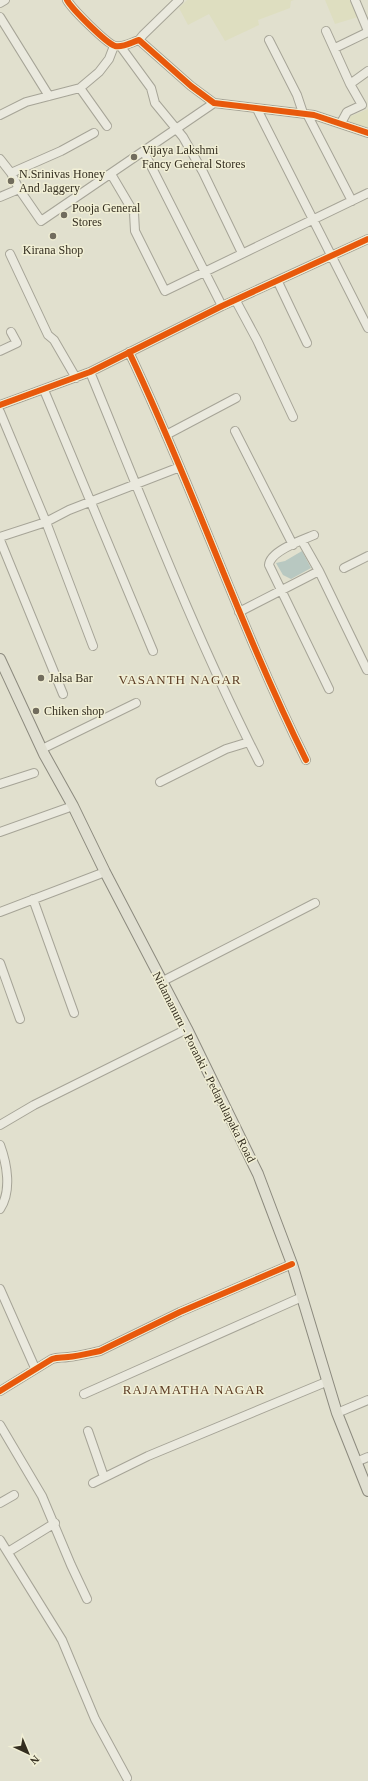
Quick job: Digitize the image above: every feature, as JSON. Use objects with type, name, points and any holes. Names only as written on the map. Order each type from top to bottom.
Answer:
[{"type":"main road","name":"Nidamanuru - Poranki - Pedapulapaka Road","points":[[0,659],[42,749],[73,806],[161,982],[187,1029],[258,1174],[292,1264],[336,1413],[368,1490]]},
{"type":"street","points":[[0,3],[5,0]]},
{"type":"street","points":[[67,0],[102,37],[118,46],[151,88],[155,102],[178,130],[203,172],[242,253]]},
{"type":"street","points":[[0,114],[26,102],[80,88],[99,72],[118,46],[139,40],[143,34],[179,0]]},
{"type":"street","points":[[335,48],[368,32],[355,0]]},
{"type":"street","points":[[0,17],[49,96]]},
{"type":"street","points":[[326,31],[350,84],[362,105],[348,112],[341,123]]},
{"type":"street","points":[[139,40],[191,86],[214,103],[305,114],[341,123],[368,133]]},
{"type":"street","points":[[269,40],[305,114],[352,201]]},
{"type":"street","points":[[350,84],[368,71]]},
{"type":"street","points":[[80,88],[107,126]]},
{"type":"street","points":[[0,159],[11,173],[19,189],[42,221],[178,130],[214,103]]},
{"type":"street","points":[[257,109],[333,256],[368,328]]},
{"type":"street","points":[[11,173],[61,151],[94,133]]},
{"type":"street","points":[[144,152],[222,306]]},
{"type":"street","points":[[111,174],[134,213],[135,231],[165,291],[368,193]]},
{"type":"street","points":[[0,197],[19,189]]},
{"type":"street","points":[[0,405],[90,372],[222,306],[278,282],[368,239]]},
{"type":"street","points":[[10,254],[48,335],[54,340],[76,378]]},
{"type":"street","points":[[278,282],[307,343]]},
{"type":"street","points":[[236,301],[257,340],[293,417]]},
{"type":"street","points":[[0,351],[17,343],[11,332]]},
{"type":"street","points":[[129,352],[180,467],[238,612],[306,760]]},
{"type":"street","points":[[90,372],[184,601],[259,762]]},
{"type":"street","points":[[44,390],[153,651]]},
{"type":"street","points":[[166,435],[236,398]]},
{"type":"street","points":[[0,412],[46,522],[93,646]]},
{"type":"street","points":[[235,431],[294,545]]},
{"type":"street","points":[[63,694],[0,538],[46,522],[69,510],[180,467]]},
{"type":"street","points":[[314,535],[277,553],[269,560],[269,565],[329,689]]},
{"type":"street","points":[[302,541],[319,571],[367,670]]},
{"type":"street","points":[[344,568],[368,556]]},
{"type":"street","points":[[238,612],[319,571]]},
{"type":"street","points":[[42,749],[136,703]]},
{"type":"street","points":[[160,782],[226,749],[249,742]]},
{"type":"street","points":[[0,784],[34,773]]},
{"type":"street","points":[[0,832],[73,806]]},
{"type":"street","points":[[0,912],[105,872]]},
{"type":"street","points":[[33,899],[74,1012]]},
{"type":"street","points":[[161,982],[314,903]]},
{"type":"street","points":[[0,963],[20,1019]]},
{"type":"street","points":[[0,1125],[47,1099],[187,1029]]},
{"type":"street","points":[[0,1145],[5,1157],[3,1179],[6,1196],[0,1209]]},
{"type":"street","points":[[0,1391],[35,1368],[61,1356],[67,1357],[100,1351],[180,1312],[292,1264]]},
{"type":"street","points":[[0,1289],[35,1368]]},
{"type":"street","points":[[84,1394],[302,1297]]},
{"type":"street","points":[[93,1483],[104,1476],[148,1456],[326,1382]]},
{"type":"street","points":[[336,1413],[368,1400]]},
{"type":"street","points":[[0,1425],[42,1496],[87,1599]]},
{"type":"street","points":[[88,1431],[104,1476]]},
{"type":"street","points":[[356,1462],[368,1456]]},
{"type":"street","points":[[0,1503],[14,1495]]},
{"type":"street","points":[[8,1552],[55,1523]]},
{"type":"street","points":[[0,1540],[62,1640],[95,1719],[127,1778]]},
{"type":"green space","points":[[187,0],[294,0],[291,1],[290,8],[258,20],[259,25],[225,41],[209,14],[188,25],[179,8]]},
{"type":"green space","points":[[325,0],[351,0],[358,17],[335,24]]},
{"type":"green space","points":[[368,109],[368,129],[351,123],[349,117]]},
{"type":"shaded area","points":[[302,551],[311,568],[291,579],[283,575],[276,563],[285,561]]},
{"type":"cycle path","points":[[67,0],[75,11],[111,44],[121,46],[139,40],[191,86],[214,103],[314,115],[368,133]]},
{"type":"cycle path","points":[[0,405],[90,372],[222,306],[368,239]]},
{"type":"cycle path","points":[[129,352],[174,454],[282,710],[306,760]]},
{"type":"cycle path","points":[[0,1391],[52,1359],[100,1351],[180,1312],[292,1264]]},
{"type":"place","name":"Vijaya Lakshmi Fancy General Stores","points":[[134,157]]},
{"type":"place","name":"N.Srinivas Honey And Jaggery","points":[[11,181]]},
{"type":"place","name":"Pooja General Stores","points":[[64,215]]},
{"type":"place","name":"Kirana Shop","points":[[53,236]]},
{"type":"place","name":"Jalsa Bar","points":[[41,678]]},
{"type":"place","name":"Chiken shop","points":[[36,711]]},
{"type":"district","name":"VASANTH NAGAR","points":[[180,679]]},
{"type":"district","name":"RAJAMATHA NAGAR","points":[[194,1389]]}]
